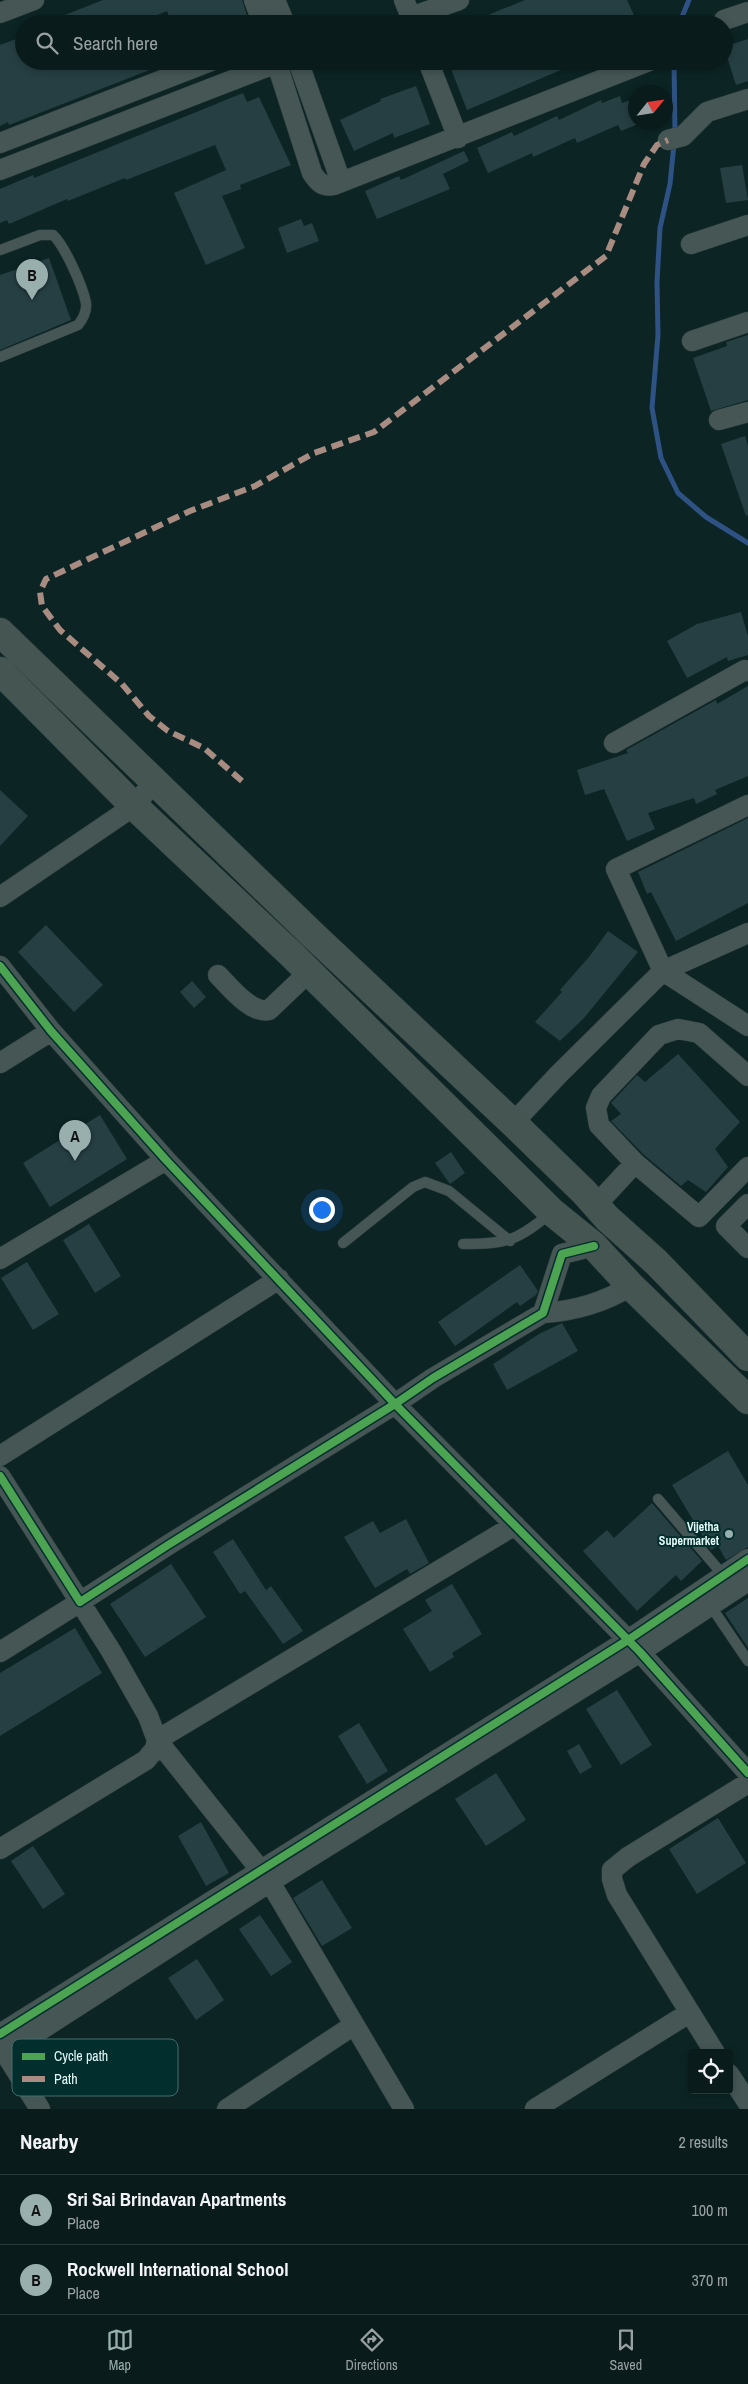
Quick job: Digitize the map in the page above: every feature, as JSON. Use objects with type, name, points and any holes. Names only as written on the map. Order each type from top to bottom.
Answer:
[{"type":"main road","points":[[0,632],[350,970],[513,1123],[745,1349]]},
{"type":"main road","points":[[3,680],[330,992],[552,1212],[594,1246],[631,1286],[748,1400]]},
{"type":"main road","points":[[330,992],[350,970]]},
{"type":"street","points":[[0,13],[34,0]]},
{"type":"street","points":[[254,0],[259,15]]},
{"type":"street","points":[[276,0],[281,15]]},
{"type":"street","points":[[410,14],[459,0]]},
{"type":"street","points":[[733,17],[748,12]]},
{"type":"street","points":[[0,142],[188,70]]},
{"type":"street","points":[[0,170],[257,70]]},
{"type":"street","points":[[280,70],[312,173],[318,182],[326,186],[458,138],[627,70]]},
{"type":"street","points":[[301,70],[341,182]]},
{"type":"street","points":[[432,70],[458,138]]},
{"type":"street","points":[[673,139],[688,132],[706,112],[748,99]]},
{"type":"street","points":[[691,244],[748,225]]},
{"type":"street","points":[[692,341],[748,322]]},
{"type":"street","points":[[719,420],[748,412]]},
{"type":"street","points":[[614,743],[745,670],[748,671]]},
{"type":"street","points":[[0,897],[134,806],[154,782]]},
{"type":"street","points":[[748,804],[616,869],[663,971],[748,1026]]},
{"type":"street","points":[[513,1123],[558,1074],[663,971],[748,933]]},
{"type":"street","points":[[0,966],[51,1031],[166,1160],[395,1404],[634,1646],[748,1773]]},
{"type":"street","points":[[218,975],[254,1008],[262,1012],[269,1010],[309,972]]},
{"type":"street","points":[[748,1076],[699,1033],[678,1029],[659,1035],[601,1096],[596,1108],[599,1126],[635,1163],[699,1217],[748,1167]]},
{"type":"street","points":[[0,1063],[51,1031]]},
{"type":"street","points":[[0,1259],[166,1160]]},
{"type":"street","points":[[596,1205],[635,1163]]},
{"type":"street","points":[[748,1204],[726,1226],[748,1248]]},
{"type":"street","points":[[543,1313],[562,1254],[594,1246]]},
{"type":"street","points":[[0,1456],[279,1279]]},
{"type":"street","points":[[0,1652],[434,1378],[543,1313],[569,1312],[611,1298],[631,1286]]},
{"type":"street","points":[[0,1476],[112,1651],[148,1716],[157,1740],[266,1876],[404,2109]]},
{"type":"street","points":[[0,1849],[146,1760],[155,1749],[157,1740],[515,1526]]},
{"type":"street","points":[[634,1646],[724,1576],[748,1560]]},
{"type":"street","points":[[12,2061],[2,2044],[634,1646],[710,1606],[748,1580]]},
{"type":"street","points":[[712,2049],[617,1895],[612,1879],[612,1870],[628,1857],[748,1783]]},
{"type":"street","points":[[535,2109],[689,2013]]},
{"type":"street","points":[[227,2109],[354,2025]]},
{"type":"street","points":[[733,2080],[748,2103]]},
{"type":"street","points":[[32,2096],[40,2109]]},
{"type":"lane","points":[[0,250],[40,235],[54,236],[65,249],[86,304],[84,317],[74,328],[0,357]]},
{"type":"lane","points":[[343,1243],[413,1187],[424,1182],[449,1191],[510,1241]]},
{"type":"lane","points":[[462,1244],[493,1244],[510,1241],[526,1234],[552,1212]]},
{"type":"lane","points":[[658,1499],[724,1576]]},
{"type":"lane","points":[[710,1606],[748,1662]]},
{"type":"building","points":[[103,0],[242,0],[247,15],[169,15],[167,11],[157,15],[65,15]]},
{"type":"building","points":[[525,0],[627,0],[634,15],[488,15]]},
{"type":"building","points":[[15,39],[15,70],[150,70],[9,125],[8,122],[0,126],[0,45]]},
{"type":"building","points":[[748,39],[748,81],[736,85],[731,70],[733,70],[733,44]]},
{"type":"building","points":[[451,70],[561,70],[467,110]]},
{"type":"building","points":[[416,86],[430,124],[394,138],[393,133],[354,151],[340,120],[381,101],[380,99]]},
{"type":"building","points":[[243,93],[247,102],[259,97],[291,165],[240,185],[241,189],[222,196],[245,248],[206,265],[174,193],[226,170],[215,145],[126,180],[125,178],[68,201],[67,199],[9,224],[7,220],[0,223],[0,189],[33,175],[34,178]]},
{"type":"building","points":[[620,96],[622,103],[628,101],[628,128],[621,131],[618,125],[577,143],[575,138],[533,157],[532,153],[488,173],[477,148],[512,132],[514,136],[557,116],[559,120],[601,100],[602,103]]},
{"type":"building","points":[[464,151],[469,161],[443,174],[450,189],[377,219],[365,191],[399,176],[401,180]]},
{"type":"building","points":[[742,165],[748,200],[726,203],[720,168]]},
{"type":"building","points":[[301,219],[304,226],[312,223],[319,241],[287,253],[278,228]]},
{"type":"building","points":[[49,258],[71,320],[0,350],[0,275]]},
{"type":"building","points":[[748,335],[748,400],[711,411],[693,358],[727,346],[726,342]]},
{"type":"building","points":[[745,436],[748,446],[748,515],[746,516],[721,444]]},
{"type":"building","points":[[741,612],[748,636],[748,655],[728,661],[727,657],[687,678],[667,641],[697,624]]},
{"type":"building","points":[[748,686],[748,776],[715,790],[717,794],[696,804],[694,798],[648,813],[655,829],[627,841],[604,789],[585,795],[577,770],[628,753],[626,750],[716,700],[717,704]]},
{"type":"building","points":[[0,790],[28,816],[0,846]]},
{"type":"building","points":[[748,818],[748,903],[676,941],[651,892],[647,894],[638,872]]},
{"type":"building","points":[[46,925],[103,985],[74,1012],[18,952]]},
{"type":"building","points":[[608,931],[638,952],[584,1018],[560,1041],[535,1022],[562,992],[560,990],[589,957]]},
{"type":"building","points":[[192,981],[206,997],[194,1008],[180,992]]},
{"type":"building","points":[[678,1054],[740,1122],[715,1149],[728,1167],[706,1192],[688,1180],[681,1186],[643,1154],[611,1121],[621,1114],[611,1103],[637,1075],[645,1082]]},
{"type":"building","points":[[100,1115],[127,1159],[50,1207],[23,1163]]},
{"type":"building","points":[[451,1152],[465,1173],[450,1184],[435,1163]]},
{"type":"building","points":[[89,1224],[121,1276],[95,1293],[63,1240]]},
{"type":"building","points":[[27,1262],[59,1314],[33,1330],[1,1278]]},
{"type":"building","points":[[520,1265],[538,1291],[536,1295],[520,1306],[517,1302],[455,1346],[438,1322]]},
{"type":"building","points":[[562,1323],[578,1351],[507,1390],[493,1364],[539,1334]]},
{"type":"building","points":[[728,1451],[748,1485],[748,1547],[726,1560],[718,1546],[711,1550],[672,1485]]},
{"type":"building","points":[[652,1503],[702,1561],[681,1581],[676,1575],[637,1611],[583,1551],[607,1530],[614,1538]]},
{"type":"building","points":[[406,1519],[429,1563],[410,1574],[407,1569],[375,1588],[344,1537],[373,1521],[380,1533]]},
{"type":"building","points":[[233,1539],[266,1590],[271,1586],[303,1631],[283,1644],[245,1591],[240,1594],[213,1552]]},
{"type":"building","points":[[171,1564],[206,1617],[145,1657],[110,1604]]},
{"type":"building","points":[[452,1584],[482,1634],[452,1653],[454,1657],[430,1672],[403,1629],[432,1611],[425,1600]]},
{"type":"building","points":[[748,1598],[748,1648],[725,1613]]},
{"type":"building","points":[[75,1628],[102,1673],[0,1736],[0,1673]]},
{"type":"building","points":[[617,1690],[652,1745],[621,1765],[586,1709]]},
{"type":"building","points":[[359,1723],[388,1771],[367,1784],[338,1736]]},
{"type":"building","points":[[579,1744],[592,1767],[580,1774],[567,1751]]},
{"type":"building","points":[[496,1773],[526,1820],[486,1846],[455,1799]]},
{"type":"building","points":[[718,1818],[746,1863],[697,1894],[669,1849]]},
{"type":"building","points":[[201,1822],[229,1873],[206,1886],[178,1836]]},
{"type":"building","points":[[33,1846],[65,1894],[43,1909],[11,1861]]},
{"type":"building","points":[[322,1880],[352,1928],[322,1946],[293,1898]]},
{"type":"building","points":[[260,1915],[292,1962],[271,1976],[239,1929]]},
{"type":"building","points":[[197,1959],[224,2000],[196,2020],[168,1978]]},
{"type":"waterway","points":[[683,15],[689,0]]},
{"type":"waterway","points":[[674,70],[675,133]]},
{"type":"waterway","points":[[674,144],[670,184],[660,228],[657,282],[658,335],[652,408],[661,458],[678,493],[706,517],[748,543]]},
{"type":"marked path","points":[[242,781],[204,748],[168,731],[149,716],[122,684],[60,630],[42,606],[40,592],[46,579],[190,511],[255,486],[314,453],[374,432],[606,256],[644,164],[657,145],[668,140]]},
{"type":"cycle path","points":[[0,966],[51,1031],[166,1160],[395,1404],[433,1378],[543,1313],[562,1254],[594,1246]]},
{"type":"cycle path","points":[[0,1476],[80,1602],[395,1404],[640,1652],[748,1773]]},
{"type":"cycle path","points":[[0,2034],[628,1640],[748,1559]]},
{"type":"place","name":"Rockwell International School","points":[[32,300]]},
{"type":"place","name":"Sri Sai Brindavan Apartments","points":[[75,1161]]},
{"type":"place","name":"Vijetha Supermarket","points":[[729,1534]]}]
